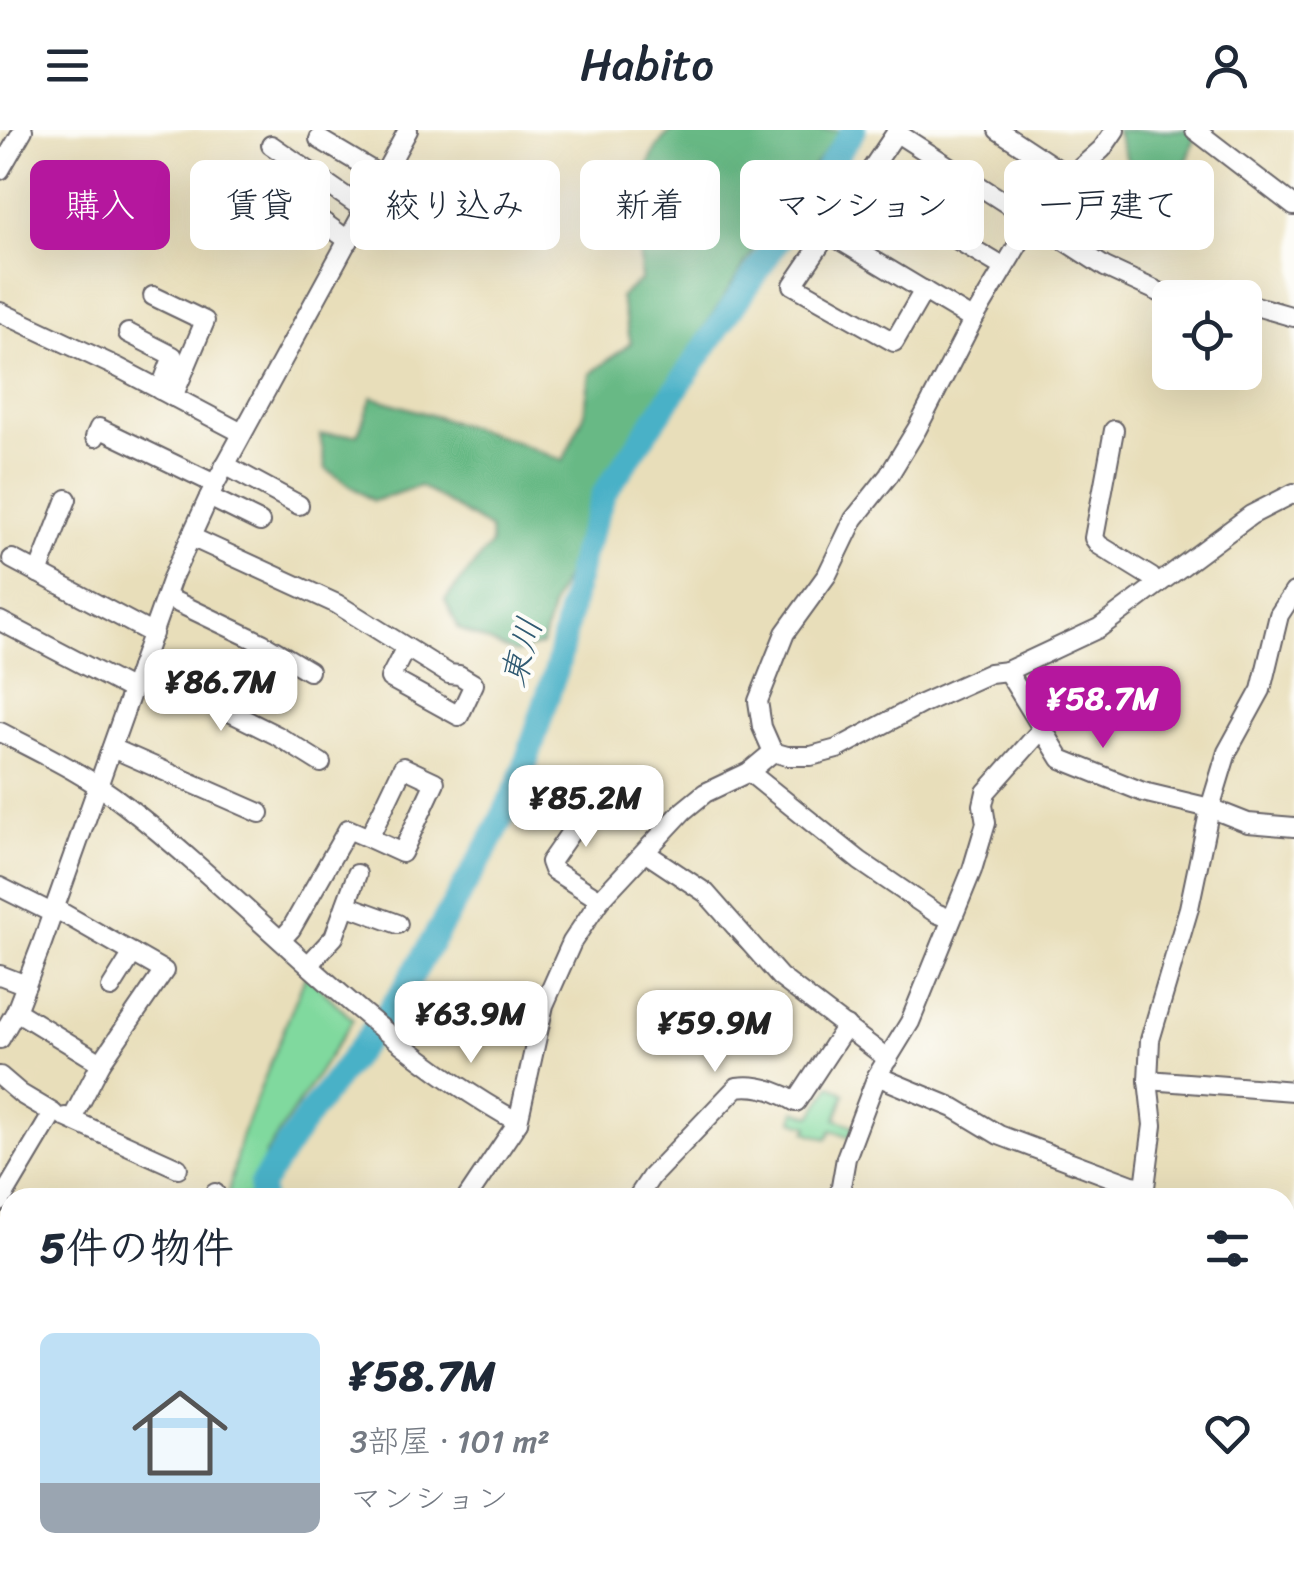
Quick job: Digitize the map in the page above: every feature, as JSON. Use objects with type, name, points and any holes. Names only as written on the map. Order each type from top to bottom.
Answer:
[{"type":"street","points":[[0,170],[23,130]]},
{"type":"street","points":[[998,130],[1043,160]]},
{"type":"street","points":[[1194,130],[1294,206]]},
{"type":"street","points":[[878,160],[898,131],[1004,202]]},
{"type":"street","points":[[390,160],[402,132]]},
{"type":"street","points":[[1090,160],[1102,149],[1110,132]]},
{"type":"street","points":[[320,139],[354,160]]},
{"type":"street","points":[[271,146],[350,200]]},
{"type":"street","points":[[330,227],[348,240]]},
{"type":"street","points":[[0,1039],[26,985],[191,537],[225,465],[350,236]]},
{"type":"street","points":[[817,250],[793,284],[894,342],[924,290]]},
{"type":"street","points":[[855,250],[974,320]]},
{"type":"street","points":[[974,250],[1003,267]]},
{"type":"street","points":[[772,752],[758,702],[786,632],[827,575],[854,519],[916,430],[1014,250]]},
{"type":"street","points":[[1077,250],[1152,289]]},
{"type":"street","points":[[153,296],[205,321],[167,394]]},
{"type":"street","points":[[1262,307],[1294,317]]},
{"type":"street","points":[[0,312],[242,434]]},
{"type":"street","points":[[128,334],[173,356],[167,394]]},
{"type":"street","points":[[95,437],[99,428],[212,490],[260,522]]},
{"type":"street","points":[[1114,430],[1094,538],[1157,584]]},
{"type":"street","points":[[225,465],[299,504]]},
{"type":"street","points":[[772,752],[812,756],[837,750],[921,704],[990,673],[1007,672],[1098,628],[1251,515],[1294,492]]},
{"type":"street","points":[[38,573],[67,500]]},
{"type":"street","points":[[191,537],[337,604],[449,674],[474,684],[460,716],[390,678],[406,648]]},
{"type":"street","points":[[12,560],[153,634]]},
{"type":"street","points":[[1145,1188],[1153,1125],[1148,1080],[1150,1040],[1189,908],[1210,808],[1227,752],[1261,690],[1279,615],[1294,592]]},
{"type":"street","points":[[166,597],[310,671]]},
{"type":"street","points":[[0,621],[132,690]]},
{"type":"street","points":[[140,668],[276,734],[321,764]]},
{"type":"street","points":[[1007,672],[1062,758],[1070,764],[1144,792],[1210,808],[1248,823],[1294,827]]},
{"type":"street","points":[[841,1188],[846,1158],[877,1076],[910,1022],[952,919],[986,823],[986,792],[1043,728]]},
{"type":"street","points":[[0,732],[125,805],[405,1047],[476,1098],[518,1122]]},
{"type":"street","points":[[112,748],[260,814]]},
{"type":"street","points":[[473,1188],[518,1122],[544,1006],[572,942],[600,900],[682,811],[705,793],[748,772],[772,752]]},
{"type":"street","points":[[281,940],[291,930],[348,828],[369,838],[402,853],[435,782],[403,768],[369,838]]},
{"type":"street","points":[[748,772],[860,861],[936,913],[952,919]]},
{"type":"street","points":[[596,796],[550,862],[553,870],[600,900]]},
{"type":"street","points":[[646,853],[706,893],[780,977],[888,1058]]},
{"type":"street","points":[[309,964],[334,937],[358,874]]},
{"type":"street","points":[[0,888],[53,911],[164,971],[101,1063],[72,1120]]},
{"type":"street","points":[[346,904],[398,924]]},
{"type":"street","points":[[111,988],[134,953]]},
{"type":"street","points":[[0,975],[26,985]]},
{"type":"street","points":[[16,1011],[101,1063]]},
{"type":"street","points":[[644,1188],[737,1087],[748,1085],[778,1091],[796,1102],[846,1026]]},
{"type":"street","points":[[0,1076],[20,1094],[52,1113],[178,1168]]},
{"type":"street","points":[[877,1076],[954,1108],[1021,1144],[1135,1188]]},
{"type":"street","points":[[1148,1080],[1294,1090]]},
{"type":"street","points":[[8,1188],[52,1113]]},
{"type":"green space","points":[[673,130],[842,130],[819,160],[740,160],[740,250],[754,250],[623,454],[554,601],[542,645],[515,653],[459,629],[445,600],[491,544],[490,529],[420,486],[373,501],[326,469],[320,435],[358,434],[372,397],[508,439],[563,461],[584,415],[590,374],[631,343],[620,297],[641,280],[640,250],[720,250],[720,160],[651,160]]},
{"type":"green space","points":[[1116,130],[1198,130],[1187,160],[1127,160]]},
{"type":"green space","points":[[306,974],[353,1020],[266,1153],[256,1188],[229,1188],[241,1137]]},
{"type":"green space","points":[[831,1085],[845,1094],[836,1119],[854,1126],[851,1137],[832,1130],[827,1139],[806,1132],[809,1126],[793,1121],[795,1111],[812,1116]]},
{"type":"waterway","name":"東川","points":[[261,1188],[309,1114],[402,993],[490,842],[520,781],[558,664],[582,556],[604,494],[854,130]]}]
